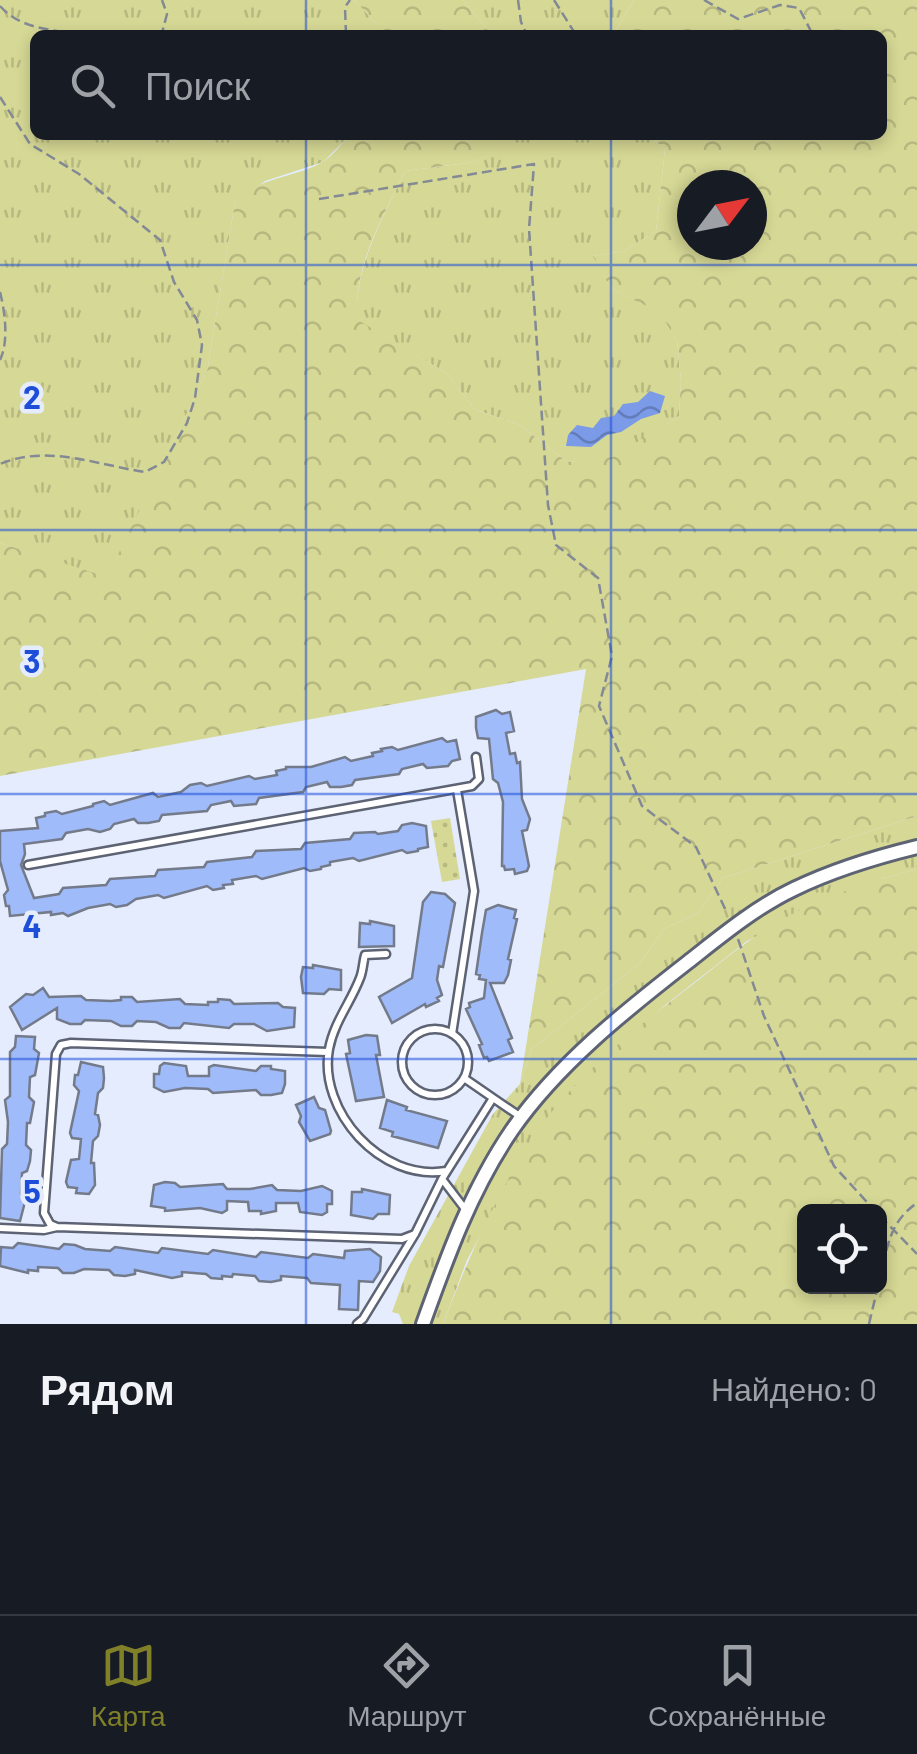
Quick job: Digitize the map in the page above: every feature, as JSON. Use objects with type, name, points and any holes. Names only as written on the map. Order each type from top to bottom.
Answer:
[{"type":"street","points":[[423,1324],[485,1174],[522,1118],[561,1072],[629,1010],[733,926],[794,889],[883,855],[917,847]]},
{"type":"lane","points":[[28,864],[457,790],[478,782],[476,757]]},
{"type":"lane","points":[[452,1034],[474,892],[457,790]]},
{"type":"lane","points":[[386,954],[365,955],[360,978],[340,1017],[328,1052],[333,1093],[353,1131],[385,1158],[421,1169],[446,1171]]},
{"type":"lane","points":[[434,1028],[452,1034],[467,1055],[464,1078],[447,1093],[429,1095],[413,1087],[403,1074],[403,1051],[411,1038],[434,1028]]},
{"type":"lane","points":[[58,1227],[50,1224],[44,1213],[56,1054],[61,1045],[328,1052]]},
{"type":"lane","points":[[464,1078],[522,1118]]},
{"type":"lane","points":[[362,1322],[446,1171],[493,1098]]},
{"type":"lane","points":[[442,1179],[467,1210]]},
{"type":"lane","points":[[0,1228],[402,1239],[414,1234]]},
{"type":"path","points":[[162,0],[166,14],[163,30]]},
{"type":"path","points":[[346,30],[345,7],[350,0]]},
{"type":"path","points":[[518,0],[526,30]]},
{"type":"path","points":[[554,0],[573,30]]},
{"type":"path","points":[[704,0],[738,20],[780,5],[799,8],[810,30]]},
{"type":"path","points":[[0,6],[12,19],[56,30]]},
{"type":"path","points":[[0,96],[30,144],[78,174],[160,240],[174,282],[198,320],[202,345],[195,398],[187,423],[164,462],[145,472],[28,454],[0,464]]},
{"type":"path","points":[[319,199],[534,164],[529,229],[548,506],[556,545],[598,578],[612,656],[599,706],[642,806],[696,848],[733,926],[764,1016],[834,1166],[869,1204]]},
{"type":"path","points":[[0,292],[4,351],[0,360]]},
{"type":"path","points":[[887,1250],[901,1214],[917,1203]]},
{"type":"path","points":[[887,1224],[917,1254]]},
{"type":"path","points":[[869,1324],[876,1294]]},
{"type":"green space","points":[[0,0],[354,0],[378,25],[378,30],[30,30],[30,140],[345,140],[323,162],[265,181],[235,202],[207,372],[107,578],[0,543]]},
{"type":"green space","points":[[354,0],[463,0],[488,30],[378,30],[378,25]]},
{"type":"green space","points":[[463,0],[634,0],[616,30],[488,30]]},
{"type":"green space","points":[[634,0],[917,0],[917,816],[723,878],[698,913],[664,929],[640,963],[532,1049],[520,1084],[586,669],[0,776],[0,543],[107,577],[207,372],[235,202],[265,182],[321,163],[346,140],[503,140],[500,149],[474,162],[405,171],[364,262],[357,300],[358,320],[448,374],[474,409],[520,425],[567,462],[613,457],[679,416],[677,340],[659,312],[611,289],[593,256],[624,251],[656,231],[665,149],[654,140],[887,140],[887,30],[616,30]]},
{"type":"green space","points":[[503,140],[654,140],[665,149],[656,231],[624,251],[594,256],[611,289],[660,312],[677,340],[679,416],[613,458],[567,462],[520,425],[474,409],[448,374],[357,320],[365,262],[405,171],[474,162],[499,149]]},
{"type":"green space","points":[[917,816],[917,869],[884,878],[747,941],[664,1006],[577,1085],[533,1138],[467,1260],[443,1324],[403,1324],[399,1314],[392,1312],[409,1266],[493,1114],[520,1084],[532,1049],[640,963],[664,929],[698,913],[723,878]]},
{"type":"green space","points":[[450,818],[460,879],[442,882],[431,821]]},
{"type":"green space","points":[[917,869],[917,1324],[443,1324],[483,1230],[519,1161],[548,1116],[586,1074],[734,952],[802,909],[858,886]]},
{"type":"water","points":[[650,391],[665,396],[660,413],[607,435],[591,447],[566,446],[568,435],[577,425],[593,428],[601,418],[614,416],[623,404],[638,402]]},
{"type":"building","points":[[496,710],[502,714],[510,712],[514,731],[506,733],[510,754],[515,753],[517,763],[520,762],[522,799],[530,819],[527,830],[522,831],[529,866],[527,871],[515,874],[514,869],[505,870],[502,866],[503,802],[493,779],[489,739],[478,738],[476,728],[476,717]]},
{"type":"building","points":[[442,738],[447,742],[456,740],[460,759],[448,766],[427,768],[423,764],[402,769],[399,774],[355,780],[352,785],[330,787],[327,782],[306,787],[303,792],[259,798],[256,804],[234,806],[231,801],[211,805],[207,811],[162,815],[159,821],[138,823],[134,819],[100,832],[88,829],[66,833],[62,839],[24,844],[21,865],[34,898],[59,894],[63,888],[106,885],[110,879],[155,876],[158,870],[204,867],[207,862],[252,857],[256,851],[301,849],[305,843],[350,839],[354,833],[398,831],[402,825],[412,823],[426,826],[428,847],[418,851],[330,862],[321,869],[304,868],[262,879],[256,876],[232,880],[233,884],[223,885],[224,888],[213,890],[207,886],[164,898],[158,895],[136,899],[127,905],[88,908],[68,916],[51,912],[10,916],[6,906],[4,895],[8,890],[0,861],[0,831],[38,828],[36,818],[45,813],[62,814],[104,801],[110,805],[153,793],[158,797],[201,783],[207,786],[249,776],[255,779],[277,775],[276,771],[286,767],[311,767],[345,757],[351,761],[373,756],[381,749],[398,750]]},
{"type":"building","points":[[431,892],[445,894],[455,903],[437,980],[442,995],[437,998],[439,1001],[426,1007],[425,1004],[392,1023],[379,997],[412,978],[423,902]]},
{"type":"building","points":[[498,905],[516,910],[517,919],[508,975],[504,983],[490,983],[512,1038],[508,1040],[513,1052],[489,1061],[484,1058],[466,1009],[469,1003],[484,998],[486,980],[476,974],[482,933],[486,910]]},
{"type":"building","points":[[360,923],[394,926],[394,946],[359,947]]},
{"type":"building","points":[[303,967],[341,970],[341,990],[303,993]]},
{"type":"building","points":[[43,988],[49,997],[81,996],[86,1000],[132,997],[137,1002],[180,999],[185,1004],[208,1005],[218,999],[234,1004],[278,1003],[295,1008],[294,1027],[267,1031],[254,1024],[234,1024],[229,1028],[184,1023],[180,1028],[169,1028],[156,1022],[137,1021],[132,1026],[121,1026],[111,1021],[85,1020],[70,1024],[57,1019],[57,1008],[22,1030],[10,1007],[26,994],[33,995]]},
{"type":"building","points":[[16,1036],[35,1037],[34,1049],[39,1053],[35,1075],[30,1077],[29,1097],[34,1102],[27,1123],[26,1145],[31,1150],[27,1171],[22,1173],[21,1193],[26,1198],[20,1221],[0,1218],[2,1149],[7,1144],[8,1122],[5,1100],[10,1096],[10,1052]]},
{"type":"building","points":[[377,1036],[380,1055],[376,1055],[384,1097],[356,1101],[346,1054],[350,1053],[348,1040]]},
{"type":"building","points":[[81,1062],[103,1067],[104,1078],[95,1114],[100,1125],[93,1141],[91,1163],[95,1185],[89,1194],[76,1193],[77,1188],[68,1187],[66,1182],[71,1160],[79,1159],[81,1139],[72,1138],[70,1133],[79,1091],[74,1085],[75,1075]]},
{"type":"building","points":[[164,1063],[186,1066],[188,1076],[209,1076],[209,1067],[214,1065],[256,1071],[261,1066],[271,1066],[285,1071],[285,1084],[282,1093],[271,1095],[261,1095],[256,1090],[213,1093],[208,1089],[185,1088],[164,1092],[154,1087],[154,1074],[159,1074]]},
{"type":"building","points":[[314,1097],[319,1108],[325,1110],[331,1131],[310,1141],[299,1122],[301,1116],[296,1105]]},
{"type":"building","points":[[387,1100],[407,1107],[406,1110],[447,1121],[438,1148],[392,1136],[393,1132],[380,1128]]},
{"type":"building","points":[[165,1182],[180,1187],[223,1184],[227,1189],[272,1185],[277,1190],[301,1191],[322,1186],[332,1191],[332,1204],[327,1204],[327,1212],[322,1215],[300,1212],[298,1203],[276,1203],[276,1211],[261,1214],[249,1211],[248,1202],[227,1201],[227,1210],[222,1213],[200,1208],[165,1211],[151,1206],[154,1185]]},
{"type":"building","points":[[362,1189],[390,1195],[389,1214],[378,1214],[373,1219],[351,1215],[352,1192]]},
{"type":"building","points":[[18,1243],[59,1249],[64,1244],[110,1251],[115,1247],[158,1253],[162,1248],[308,1258],[313,1254],[344,1258],[345,1251],[370,1249],[381,1257],[380,1271],[373,1282],[359,1281],[358,1310],[339,1309],[340,1285],[311,1283],[307,1278],[281,1276],[281,1280],[271,1282],[259,1281],[255,1276],[233,1274],[222,1279],[182,1272],[182,1276],[172,1278],[135,1270],[135,1274],[125,1276],[109,1270],[63,1273],[58,1268],[38,1267],[38,1271],[28,1273],[0,1266],[1,1247],[13,1248]]}]
